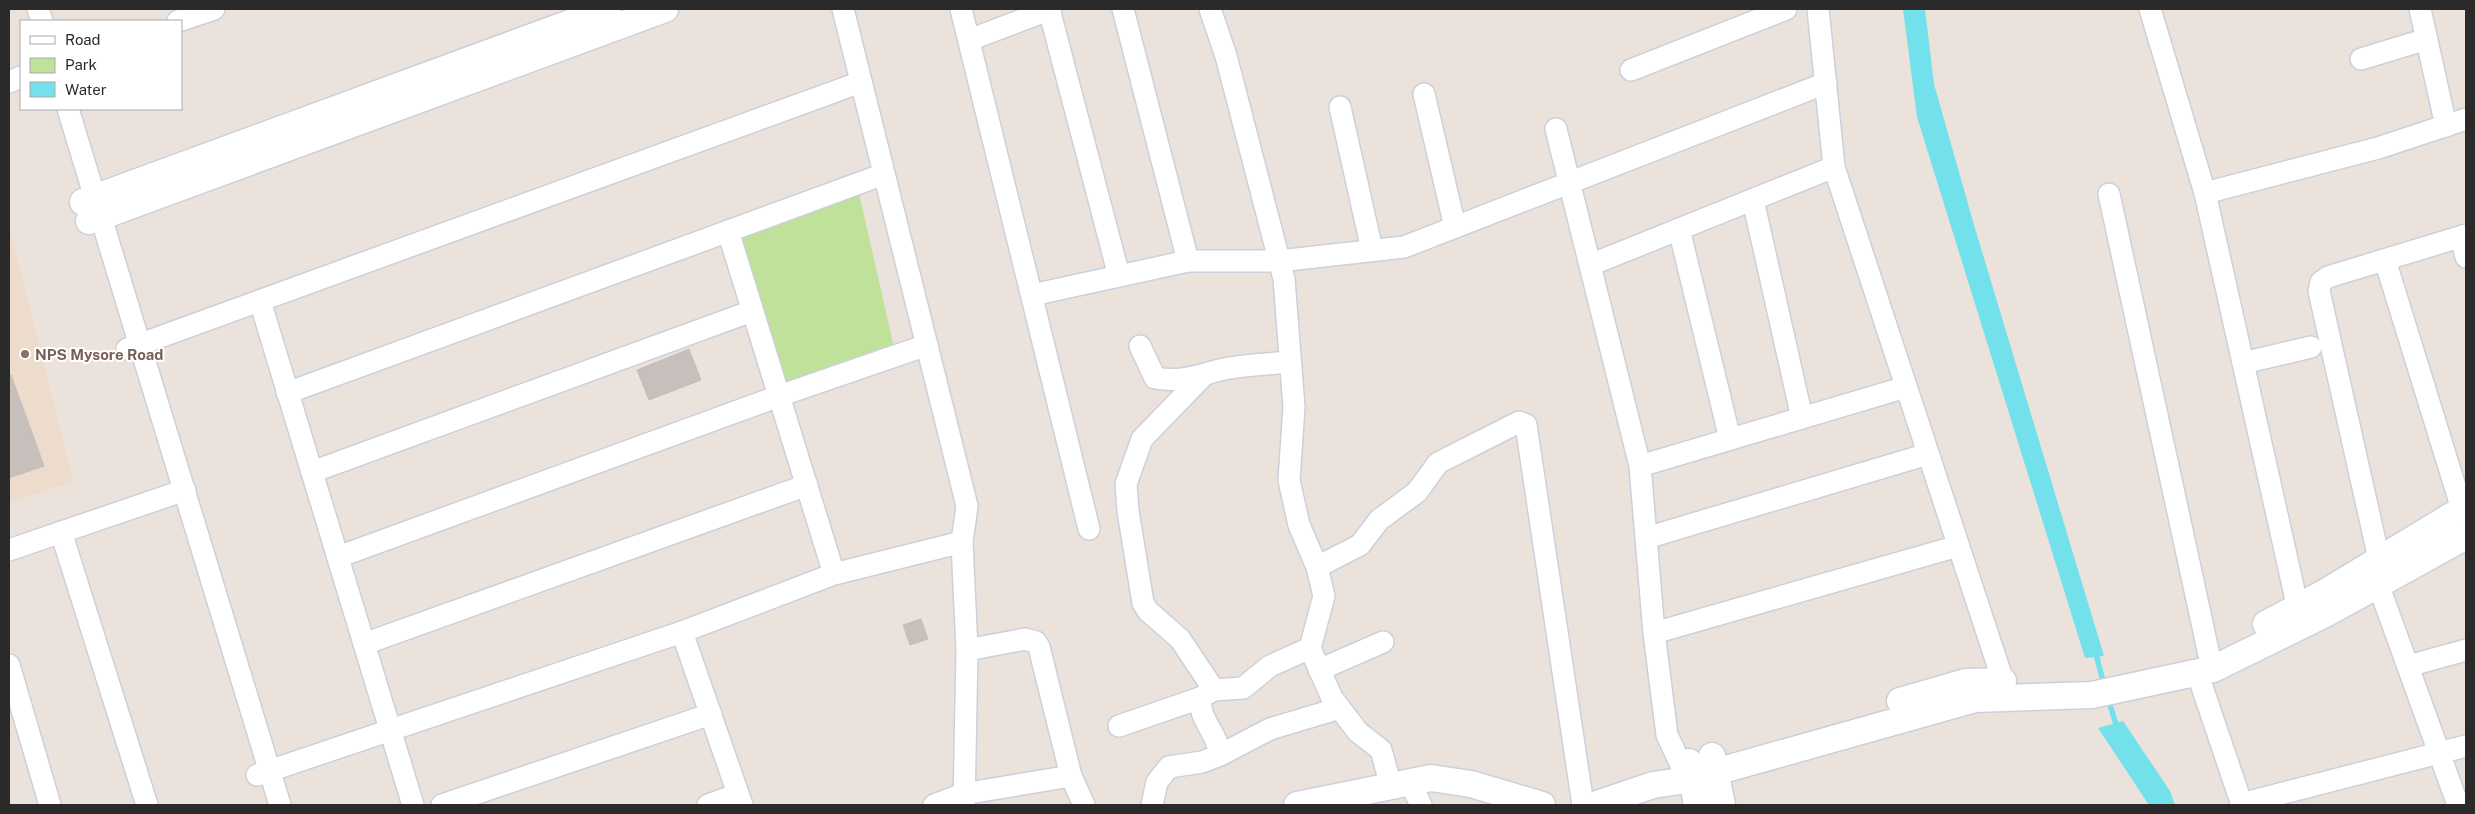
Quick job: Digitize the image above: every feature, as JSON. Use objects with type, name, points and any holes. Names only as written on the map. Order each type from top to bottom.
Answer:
[{"type":"street","points":[[181,20],[214,9]]},
{"type":"street","points":[[92,210],[616,14],[665,9]]},
{"type":"street","points":[[829,9],[855,84]]},
{"type":"street","points":[[843,9],[855,84],[921,348],[967,506],[962,542],[967,650],[964,800]]},
{"type":"street","points":[[961,9],[1089,529]]},
{"type":"street","points":[[969,40],[1050,9],[1119,276]]},
{"type":"street","points":[[1123,9],[1188,261]]},
{"type":"street","points":[[1210,9],[1226,56],[1248,149],[1267,206],[1284,279],[1294,407],[1288,480],[1299,525],[1317,567],[1324,596],[1310,648],[1332,698],[1358,732],[1381,750],[1401,784],[1421,805]]},
{"type":"street","points":[[1631,70],[1786,9]]},
{"type":"street","points":[[1818,9],[1834,167],[2003,681]]},
{"type":"street","points":[[2150,9],[2153,25],[2205,193],[2299,617]]},
{"type":"street","points":[[2420,9],[2446,126]]},
{"type":"street","points":[[2361,59],[2427,39]]},
{"type":"street","points":[[1032,295],[1188,261],[1279,260],[1404,246],[1826,83]]},
{"type":"street","points":[[134,346],[855,84]]},
{"type":"street","points":[[1424,94],[1455,227]]},
{"type":"street","points":[[1340,107],[1372,250]]},
{"type":"street","points":[[54,110],[92,210],[264,773],[280,805]]},
{"type":"street","points":[[68,110],[92,210]]},
{"type":"street","points":[[2205,193],[2378,148],[2466,119]]},
{"type":"street","points":[[1556,129],[1640,466],[1654,633],[1667,734],[1698,767],[1722,805]]},
{"type":"street","points":[[1590,265],[1834,167]]},
{"type":"street","points":[[287,393],[878,176]]},
{"type":"street","points":[[2109,194],[2203,664],[2241,805],[2466,746]]},
{"type":"street","points":[[1753,200],[1802,418]]},
{"type":"street","points":[[1680,229],[1730,439]]},
{"type":"street","points":[[728,231],[834,574]]},
{"type":"street","points":[[2379,558],[2319,291],[2321,282],[2328,277],[2464,236],[2466,257]]},
{"type":"street","points":[[1594,805],[1698,767],[1957,684],[1974,690],[2091,688],[2203,664],[2213,669],[2299,617],[2379,558],[2464,508],[2386,260]]},
{"type":"street","points":[[260,301],[413,805]]},
{"type":"street","points":[[312,472],[752,312]]},
{"type":"street","points":[[1140,346],[1155,378],[1169,380],[1188,380],[1224,369],[1290,362]]},
{"type":"street","points":[[2243,363],[2311,347]]},
{"type":"street","points":[[338,557],[779,396],[921,348]]},
{"type":"street","points":[[921,348],[962,542]]},
{"type":"street","points":[[1204,375],[1142,439],[1126,484],[1128,511],[1143,603],[1148,611],[1180,639],[1207,694]]},
{"type":"street","points":[[1640,466],[1906,387]]},
{"type":"street","points":[[1317,567],[1360,545],[1379,520],[1417,492],[1438,463],[1519,422],[1526,425],[1583,805]]},
{"type":"street","points":[[1646,538],[1928,454]]},
{"type":"street","points":[[364,644],[807,485]]},
{"type":"street","points":[[9,550],[178,492]]},
{"type":"street","points":[[61,532],[148,805]]},
{"type":"street","points":[[2299,617],[2378,584],[2466,536]]},
{"type":"street","points":[[264,773],[682,632],[834,574],[962,542]]},
{"type":"street","points":[[1654,633],[1958,546]]},
{"type":"street","points":[[2378,584],[2458,805]]},
{"type":"street","points":[[682,632],[740,800],[708,805]]},
{"type":"street","points":[[967,650],[1025,638],[1036,642],[1040,647],[1071,776],[1084,805]]},
{"type":"street","points":[[1319,670],[1383,642]]},
{"type":"street","points":[[1119,726],[1207,694],[1243,688],[1270,666],[1310,648]]},
{"type":"street","points":[[2408,666],[2466,650]]},
{"type":"street","points":[[9,665],[50,805]]},
{"type":"street","points":[[1974,690],[2003,681],[2091,688]]},
{"type":"street","points":[[1207,694],[1200,709],[1219,745],[1220,755]]},
{"type":"street","points":[[1152,805],[1157,782],[1169,766],[1202,762],[1220,755],[1265,731],[1340,708]]},
{"type":"street","points":[[442,805],[711,714]]},
{"type":"street","points":[[1697,805],[1698,767]]},
{"type":"street","points":[[264,773],[266,805]]},
{"type":"street","points":[[934,805],[1071,776]]},
{"type":"street","points":[[1297,805],[1339,801],[1431,778],[1471,784],[1542,805]]},
{"type":"shaded area","name":"NPS Mysore Road","points":[[9,226],[73,482],[9,503]]},
{"type":"green space","points":[[859,193],[895,352],[784,389],[742,237]]},
{"type":"water","points":[[1903,9],[1925,9],[1934,84],[1974,225],[2104,656],[2085,658],[1917,117]]},
{"type":"water","points":[[2123,721],[2170,791],[2175,805],[2149,805],[2098,728]]},
{"type":"building","points":[[689,349],[701,380],[649,400],[637,370]]},
{"type":"building","points":[[9,375],[11,375],[44,466],[9,478]]},
{"type":"building","points":[[921,619],[928,639],[910,645],[903,625]]},
{"type":"waterway","points":[[2095,650],[2104,685]]},
{"type":"waterway","points":[[2108,699],[2118,730]]},
{"type":"place","name":"NPS Mysore Road","points":[[25,354]]}]
